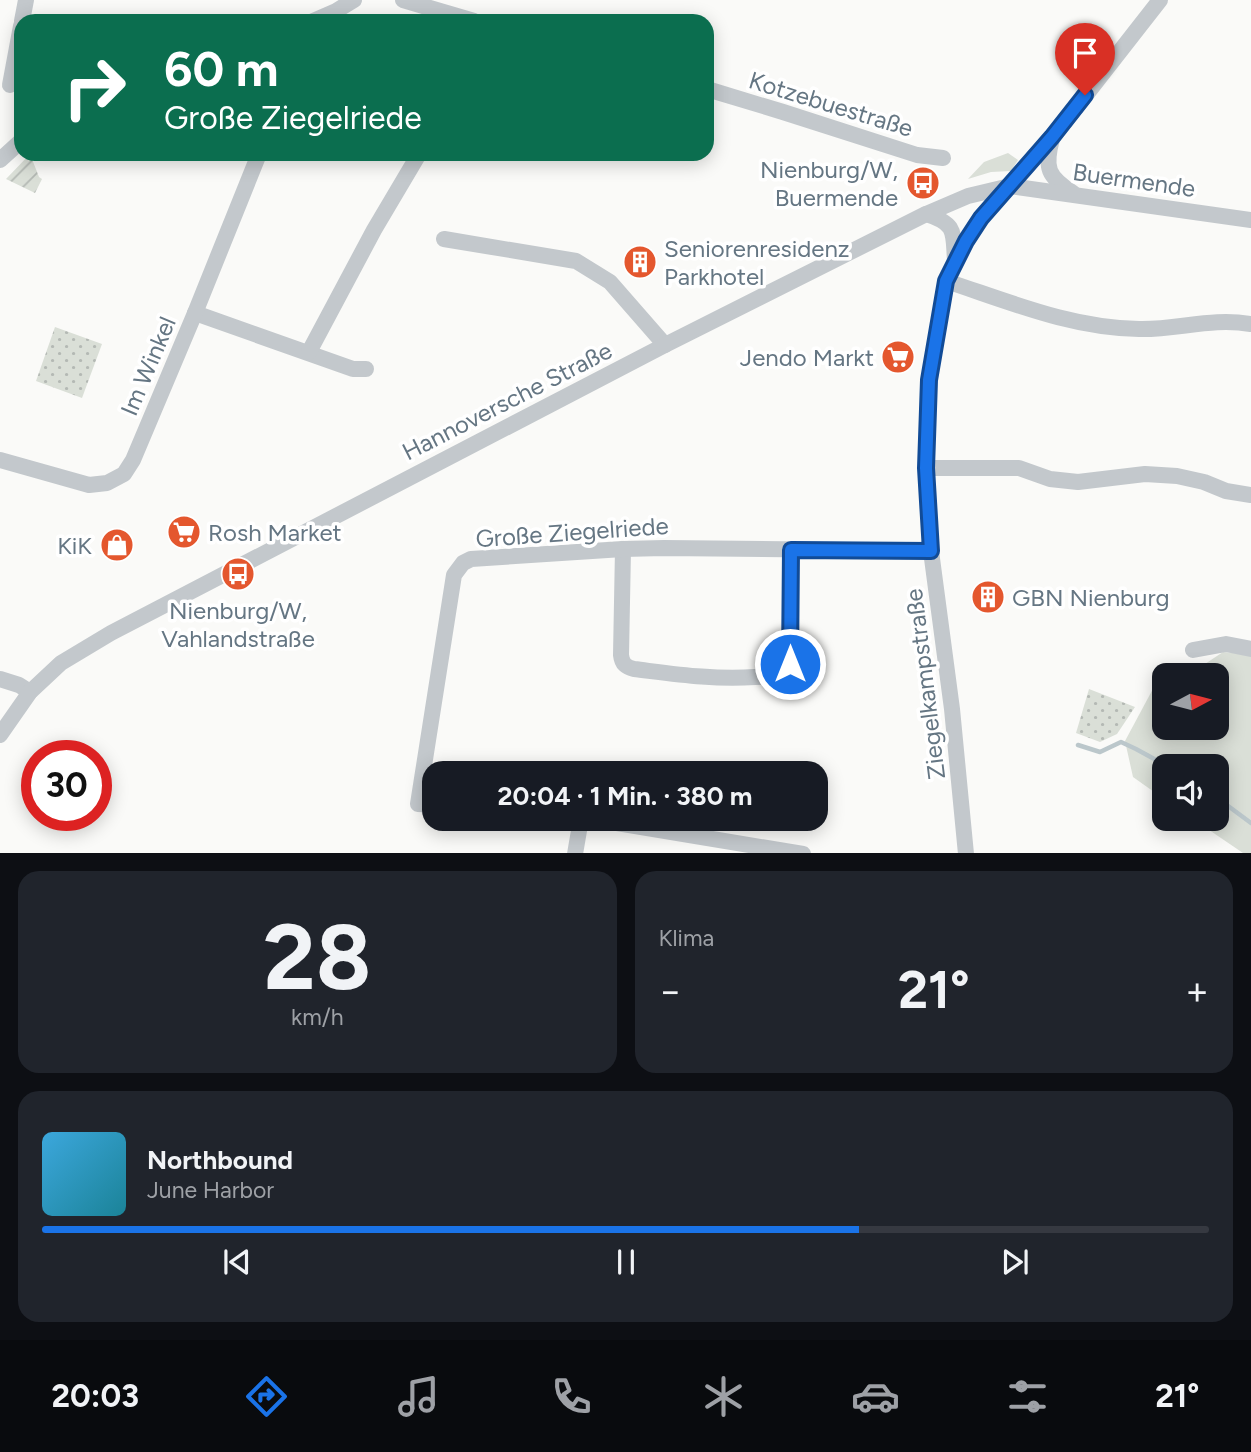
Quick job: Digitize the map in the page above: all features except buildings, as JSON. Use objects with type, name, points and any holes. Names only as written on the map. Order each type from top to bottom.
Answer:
[{"type":"street","points":[[329,14],[354,0]]},
{"type":"street","points":[[403,0],[450,14]]},
{"type":"street","points":[[1010,186],[1160,0]]},
{"type":"street","points":[[10,85],[14,62]]},
{"type":"street","name":"Kotzebuestraße","points":[[714,91],[917,155],[943,158]]},
{"type":"street","points":[[1052,137],[1047,157],[1049,167],[1058,183],[1076,195]]},
{"type":"street","points":[[0,160],[14,147]]},
{"type":"street","name":"Im Winkel","points":[[0,460],[89,485],[107,483],[124,474],[195,313],[256,161]]},
{"type":"street","points":[[309,352],[374,230],[415,161]]},
{"type":"street","name":"Buermende","points":[[1010,186],[1251,220]]},
{"type":"street","name":"Hannoversche Straße","points":[[0,735],[30,692],[61,663],[111,633],[665,345],[926,214],[968,196],[1010,186]]},
{"type":"street","name":"Ziegelkampstraße","points":[[966,853],[953,722],[931,551],[926,468],[929,380],[946,281],[981,218],[1010,186]]},
{"type":"street","points":[[926,214],[941,218],[950,225],[956,261]]},
{"type":"street","points":[[444,239],[576,261],[610,282],[665,345]]},
{"type":"street","points":[[946,281],[1091,326],[1145,329],[1225,321],[1251,324]]},
{"type":"street","points":[[195,313],[353,369],[366,369]]},
{"type":"street","points":[[926,468],[1019,468],[1050,479],[1079,482],[1145,474],[1177,476],[1204,482],[1226,491],[1251,495]]},
{"type":"street","points":[[622,549],[622,663],[634,669],[732,679],[779,676],[787,672],[790,664],[791,550]]},
{"type":"street","name":"Große Ziegelriede","points":[[431,761],[454,575],[463,563],[471,559],[622,549],[931,551]]},
{"type":"street","points":[[1194,650],[1226,644],[1251,649]]},
{"type":"street","points":[[0,679],[30,692]]},
{"type":"street","points":[[575,853],[579,831]]},
{"type":"street","points":[[667,831],[803,853]]},
{"type":"shaded area","points":[[1008,153],[1018,160],[1011,171],[991,172],[968,179],[984,162]]},
{"type":"shaded area","points":[[23,161],[33,161],[42,179],[35,193],[6,179]]},
{"type":"shaded area","points":[[55,327],[102,344],[82,398],[36,381]]},
{"type":"shaded area","points":[[1223,652],[1251,656],[1251,853],[1243,853],[1211,831],[1229,831],[1229,754],[1152,754],[1152,790],[1133,777],[1125,741],[1152,691],[1152,740],[1229,740],[1229,663],[1206,663]]},
{"type":"shaded area","points":[[1089,689],[1135,707],[1117,734],[1100,742],[1076,733]]},
{"type":"waterway","points":[[1078,745],[1100,752],[1121,742],[1152,758]]},
{"type":"waterway","points":[[1229,807],[1251,823]]},
{"type":"place","name":"Nienburg/W, Buermende","points":[[923,183]]},
{"type":"place","name":"Seniorenresidenz Parkhotel","points":[[640,262]]},
{"type":"place","name":"Jendo Markt","points":[[898,357]]},
{"type":"place","name":"Rosh Market","points":[[184,532]]},
{"type":"place","name":"KiK","points":[[117,545]]},
{"type":"place","name":"Nienburg/W, Vahlandstraße","points":[[238,574]]},
{"type":"place","name":"GBN Nienburg","points":[[988,597]]},
{"type":"route","points":[[790,664],[791,550],[931,551],[926,468],[929,380],[946,281],[981,218],[1085,95]]}]
